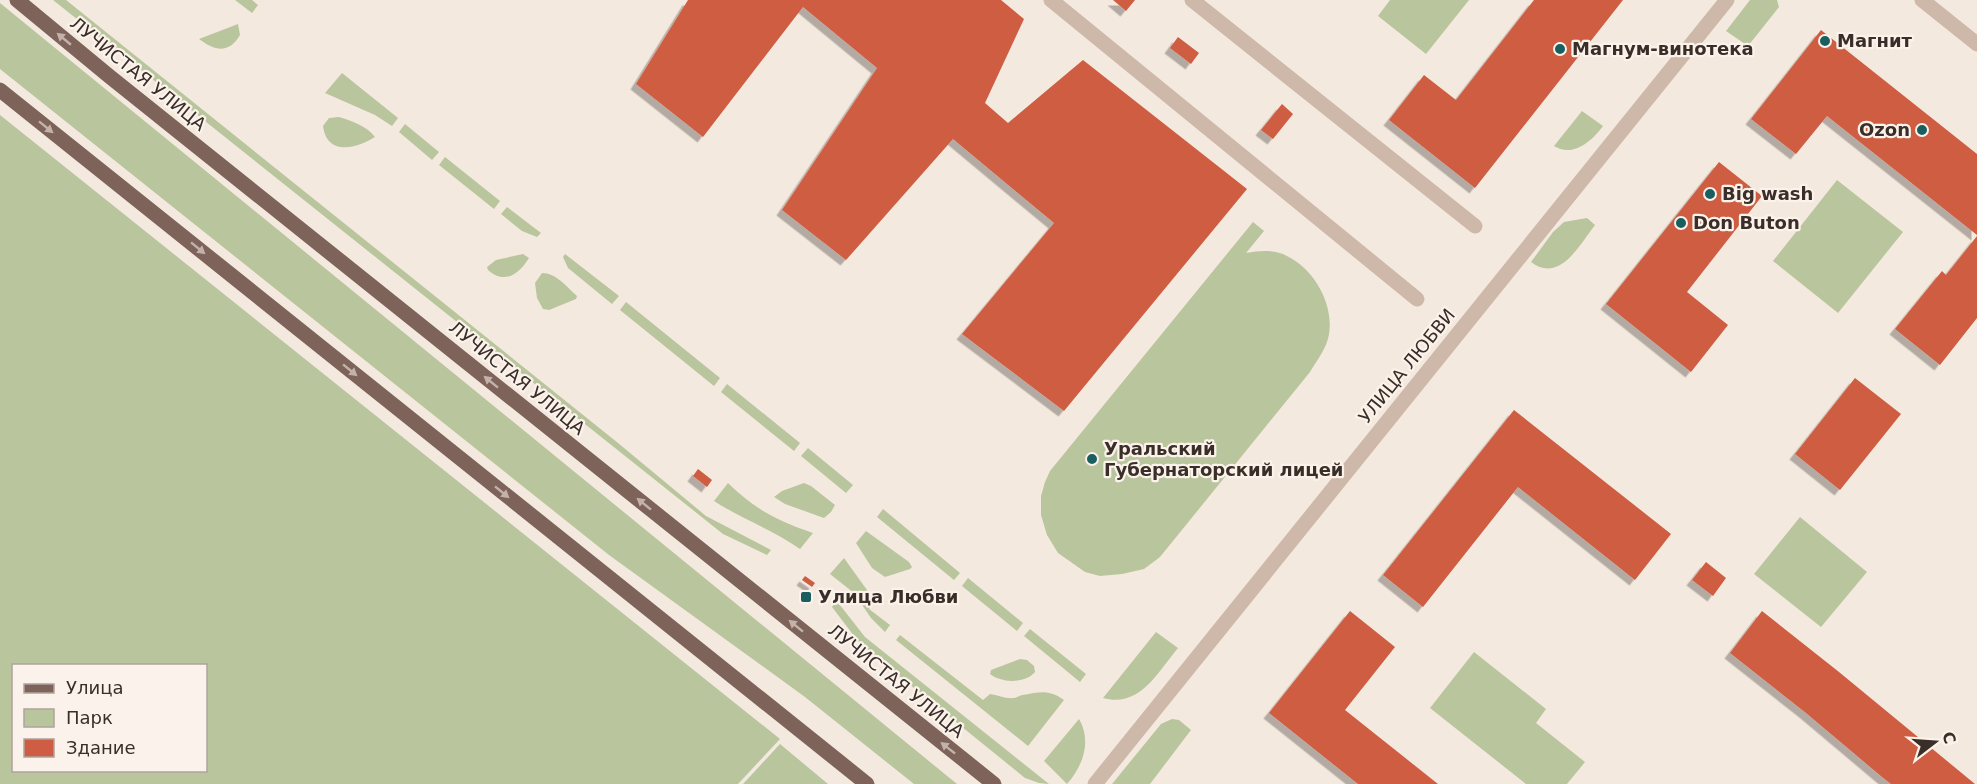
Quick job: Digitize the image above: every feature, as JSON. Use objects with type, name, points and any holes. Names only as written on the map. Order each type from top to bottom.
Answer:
[{"type":"main road","name":"ЛУЧИСТАЯ УЛИЦА","points":[[17,0],[994,784]]},
{"type":"main road","points":[[0,90],[867,784]]},
{"type":"street","points":[[1052,0],[1417,299]]},
{"type":"street","points":[[1192,0],[1475,226]]},
{"type":"street","name":"УЛИЦА ЛЮБВИ","points":[[1095,784],[1727,0]]},
{"type":"street","points":[[1922,0],[1977,44]]},
{"type":"green space","points":[[53,0],[66,0],[706,516],[771,550],[767,555],[723,534]]},
{"type":"green space","points":[[235,0],[252,0],[258,5],[252,13]]},
{"type":"green space","points":[[1390,0],[1469,0],[1426,54],[1378,16]]},
{"type":"green space","points":[[1750,0],[1777,0],[1779,7],[1748,46],[1726,31]]},
{"type":"green space","points":[[0,3],[957,784],[914,784],[805,697],[609,555],[0,69]]},
{"type":"green space","points":[[238,24],[240,35],[226,48],[216,48],[199,39]]},
{"type":"green space","points":[[342,73],[398,118],[392,126],[375,115],[325,93]]},
{"type":"green space","points":[[1582,111],[1603,126],[1588,142],[1575,149],[1561,149],[1554,146]]},
{"type":"green space","points":[[0,115],[780,739],[738,784],[0,784]]},
{"type":"green space","points":[[339,117],[364,127],[375,137],[351,147],[336,146],[326,136],[323,126],[329,118]]},
{"type":"green space","points":[[405,124],[439,152],[432,160],[399,132]]},
{"type":"green space","points":[[445,157],[500,201],[494,209],[439,165]]},
{"type":"green space","points":[[1837,180],[1903,232],[1838,313],[1773,261]]},
{"type":"green space","points":[[507,207],[541,233],[537,237],[522,231],[501,214]]},
{"type":"green space","points":[[1587,218],[1595,225],[1568,259],[1551,268],[1541,268],[1531,262],[1553,232],[1564,222]]},
{"type":"green space","points":[[1253,222],[1264,231],[1246,253],[1272,251],[1287,256],[1306,269],[1320,289],[1330,323],[1324,349],[1310,372],[1160,557],[1144,569],[1122,574],[1100,576],[1085,572],[1058,553],[1047,535],[1041,515],[1041,496],[1050,471]]},
{"type":"green space","points":[[523,254],[529,258],[521,269],[511,276],[500,277],[488,270],[487,267],[496,260]]},
{"type":"green space","points":[[565,254],[619,296],[612,304],[568,268],[563,257]]},
{"type":"green space","points":[[542,273],[552,275],[561,281],[577,296],[576,299],[549,310],[543,309],[537,298],[535,283]]},
{"type":"green space","points":[[626,302],[720,378],[714,386],[620,310]]},
{"type":"green space","points":[[727,384],[800,443],[794,451],[721,392]]},
{"type":"green space","points":[[808,448],[853,485],[846,493],[801,456]]},
{"type":"green space","points":[[728,483],[767,513],[813,533],[800,549],[714,501]]},
{"type":"green space","points":[[804,483],[835,505],[824,518],[785,504],[774,497],[782,491]]},
{"type":"green space","points":[[883,509],[960,573],[954,580],[877,517]]},
{"type":"green space","points":[[1800,517],[1867,572],[1821,627],[1754,574]]},
{"type":"green space","points":[[866,531],[909,562],[912,567],[885,577],[872,568],[856,543]]},
{"type":"green space","points":[[844,558],[872,597],[873,602],[869,609],[890,625],[885,632],[871,618],[854,593],[830,574]]},
{"type":"green space","points":[[968,578],[1023,623],[1017,631],[962,586]]},
{"type":"green space","points":[[836,600],[865,637],[1049,784],[1025,778],[861,645],[832,607]]},
{"type":"green space","points":[[1030,629],[1086,674],[1080,682],[1024,636]]},
{"type":"green space","points":[[1156,632],[1178,648],[1163,668],[1146,686],[1127,698],[1116,700],[1103,698]]},
{"type":"green space","points":[[900,635],[983,700],[990,694],[1015,698],[1044,692],[1054,694],[1064,700],[1028,746],[896,640]]},
{"type":"green space","points":[[1474,652],[1546,709],[1536,723],[1585,762],[1567,784],[1526,784],[1430,708]]},
{"type":"green space","points":[[1020,659],[1027,660],[1034,666],[1035,672],[1031,676],[1013,681],[1000,679],[990,674],[991,670]]},
{"type":"green space","points":[[1079,719],[1085,736],[1084,753],[1073,777],[1067,784],[1044,761]]},
{"type":"green space","points":[[1172,719],[1179,720],[1191,730],[1150,784],[1112,784],[1161,724]]},
{"type":"green space","points":[[780,744],[828,784],[743,784]]},
{"type":"building","points":[[688,0],[1001,0],[1024,19],[985,103],[1008,123],[1083,60],[1247,189],[1064,411],[962,334],[1054,223],[953,139],[846,260],[782,210],[877,68],[803,7],[703,137],[636,84]]},
{"type":"building","points":[[1113,0],[1135,0],[1126,11]]},
{"type":"building","points":[[1534,0],[1623,0],[1475,188],[1389,120],[1424,75],[1456,100]]},
{"type":"building","points":[[1821,30],[1977,154],[1977,235],[1827,116],[1796,154],[1751,119]]},
{"type":"building","points":[[1178,37],[1199,53],[1191,64],[1170,48]]},
{"type":"building","points":[[1282,104],[1293,114],[1273,139],[1261,130]]},
{"type":"building","points":[[1719,162],[1762,196],[1687,292],[1728,325],[1691,372],[1606,304]]},
{"type":"building","points":[[1977,236],[1977,318],[1940,365],[1895,329],[1942,271],[1946,275]]},
{"type":"building","points":[[1855,378],[1901,414],[1840,490],[1795,454]]},
{"type":"building","points":[[1514,410],[1671,534],[1635,580],[1518,487],[1423,607],[1383,575]]},
{"type":"building","points":[[698,469],[712,480],[707,487],[693,476]]},
{"type":"building","points":[[1706,562],[1726,578],[1713,596],[1692,580]]},
{"type":"building","points":[[805,576],[815,583],[812,587],[802,580]]},
{"type":"building","points":[[1350,611],[1395,647],[1345,710],[1438,784],[1358,784],[1269,713]]},
{"type":"building","points":[[1762,611],[1975,784],[1891,784],[1882,777],[1730,653]]},
{"type":"place","name":"Магнит","points":[[1825,41]]},
{"type":"place","name":"Магнум-винотека","points":[[1560,49]]},
{"type":"place","name":"Ozon","points":[[1922,130]]},
{"type":"place","name":"Big wash","points":[[1710,194]]},
{"type":"place","name":"Don Buton","points":[[1681,223]]},
{"type":"place","name":"Уральский Губернаторский лицей","points":[[1092,459]]},
{"type":"place","name":"Улица Любви","points":[[806,597]]}]
